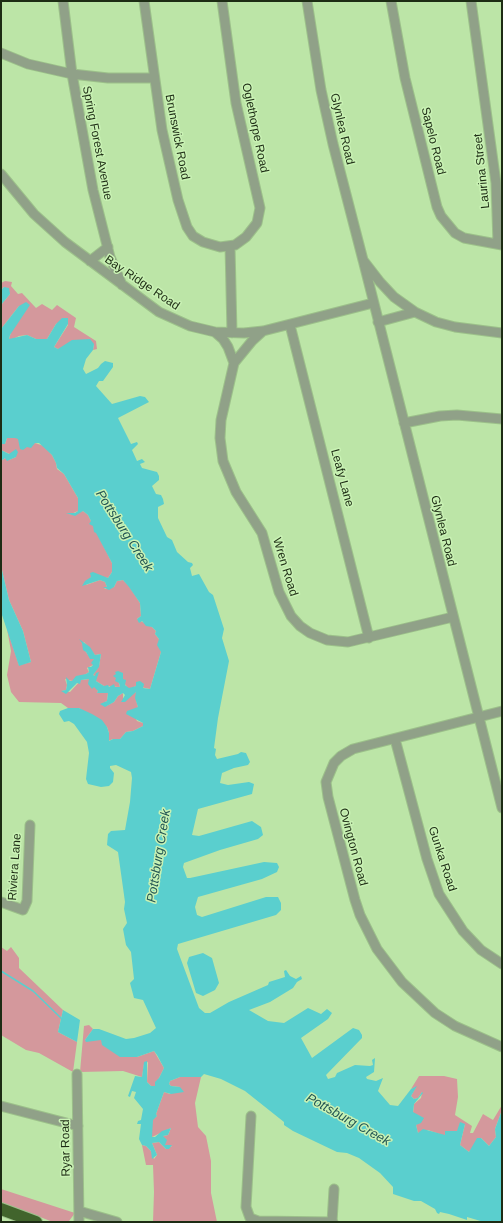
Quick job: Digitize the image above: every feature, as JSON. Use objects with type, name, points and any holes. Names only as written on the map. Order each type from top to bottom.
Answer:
[{"type":"highway","points":[[1,1209],[36,1222]]},
{"type":"street","name":"Spring Forest Avenue","points":[[63,1],[72,74],[93,190],[108,247],[122,285]]},
{"type":"street","name":"Brunswick Road","points":[[144,1],[162,130],[176,193],[187,227],[194,236],[212,246],[230,246]]},
{"type":"street","name":"Oglethorpe Road","points":[[222,1],[236,103],[260,208],[257,222],[252,231],[240,242],[230,246]]},
{"type":"street","name":"Glynlea Road","points":[[307,1],[321,90],[333,144],[502,808]]},
{"type":"street","name":"Sapelo Road","points":[[391,1],[403,71],[439,212],[455,233],[464,238],[500,244]]},
{"type":"street","name":"Laurina Street","points":[[471,1],[496,183],[500,244]]},
{"type":"street","points":[[1,53],[28,64],[72,74],[108,78],[154,78]]},
{"type":"street","name":"Bay Ridge Road","points":[[1,174],[34,214],[48,228],[122,285],[165,315],[190,326],[215,332],[232,333],[263,331],[373,303]]},
{"type":"street","points":[[230,246],[232,333]]},
{"type":"street","points":[[90,261],[108,247]]},
{"type":"street","name":"Glynlea Road","points":[[363,260],[384,287],[415,312],[436,322],[455,327],[502,333]]},
{"type":"street","points":[[378,322],[415,312]]},
{"type":"street","name":"Leafy Lane","points":[[290,324],[369,638]]},
{"type":"street","name":"Wren Road","points":[[263,331],[248,345],[234,363],[221,420],[220,438],[223,461],[236,492],[262,533],[279,592],[285,607],[300,626],[310,633],[327,640],[348,642],[453,617]]},
{"type":"street","points":[[215,332],[223,338],[234,363]]},
{"type":"street","points":[[404,423],[446,415],[502,418]]},
{"type":"street","name":"Ovington Road","points":[[502,711],[353,749],[341,756],[334,763],[326,782],[328,797],[360,915],[368,932],[386,962],[413,994],[435,1013],[455,1026],[502,1047]]},
{"type":"street","name":"Gunka Road","points":[[395,739],[427,859],[439,894],[463,931],[482,950],[502,964]]},
{"type":"street","name":"Riviera Lane","points":[[1,902],[23,910],[27,901],[30,825]]},
{"type":"street","name":"Ryar Road","points":[[77,1074],[79,1222]]},
{"type":"street","points":[[1,1106],[78,1126]]},
{"type":"street","points":[[251,1116],[246,1207],[250,1218],[258,1221],[332,1222],[334,1189]]},
{"type":"street","points":[[79,1210],[117,1222]]},
{"type":"shaded area","points":[[5,281],[12,282],[11,286],[18,294],[22,293],[36,308],[42,304],[52,310],[57,305],[76,318],[74,327],[96,341],[97,349],[93,350],[94,344],[58,349],[54,347],[68,325],[68,318],[56,324],[47,339],[36,339],[27,335],[9,339],[19,306],[1,329],[1,305],[10,294],[4,287],[1,290],[1,283]]},
{"type":"shaded area","points":[[7,438],[18,438],[27,446],[35,443],[44,446],[52,455],[57,469],[64,474],[78,498],[78,511],[69,515],[83,511],[88,515],[112,563],[112,572],[108,578],[99,576],[91,577],[86,585],[100,580],[105,582],[107,587],[104,589],[114,587],[117,581],[123,580],[129,586],[140,603],[141,616],[137,619],[152,627],[156,631],[155,634],[159,639],[161,652],[150,689],[136,686],[129,689],[116,674],[120,687],[104,686],[96,681],[95,676],[93,675],[99,666],[101,654],[95,655],[84,642],[82,643],[86,652],[90,658],[94,659],[93,665],[87,668],[89,672],[72,681],[65,679],[67,685],[66,690],[62,690],[70,692],[81,680],[90,679],[98,691],[97,693],[108,693],[107,701],[105,702],[106,706],[114,702],[118,696],[123,693],[123,699],[136,692],[138,707],[135,717],[137,721],[143,723],[143,726],[133,731],[126,732],[120,739],[108,741],[109,733],[107,727],[79,708],[68,708],[61,703],[19,702],[11,692],[7,675],[11,651],[7,629],[19,665],[31,662],[23,631],[9,600],[1,566],[1,461],[5,458],[9,460],[16,457],[1,450],[1,444],[5,444]]},
{"type":"shaded area","points":[[1,947],[7,951],[11,947],[19,958],[19,968],[63,1010],[58,1032],[77,1042],[73,1072],[39,1053],[26,1050],[1,1035]]},
{"type":"shaded area","points":[[89,1025],[93,1029],[85,1040],[101,1040],[137,1057],[154,1051],[164,1068],[155,1086],[151,1086],[147,1082],[148,1062],[144,1064],[142,1077],[123,1071],[80,1072],[84,1026]]},
{"type":"shaded area","points":[[419,1076],[444,1076],[457,1079],[458,1097],[455,1115],[472,1126],[470,1133],[473,1133],[483,1114],[493,1120],[502,1105],[502,1110],[495,1129],[496,1137],[489,1146],[481,1138],[469,1152],[460,1145],[465,1124],[457,1131],[450,1131],[445,1136],[428,1130],[418,1133],[416,1125],[423,1118],[413,1113],[414,1104],[421,1098],[422,1092],[418,1098],[414,1099],[411,1096],[416,1087],[411,1089]]},
{"type":"shaded area","points":[[180,1077],[201,1077],[195,1103],[198,1127],[206,1136],[211,1161],[211,1193],[217,1222],[153,1222],[153,1165],[146,1165],[142,1145],[146,1146],[151,1151],[154,1159],[157,1155],[152,1143],[159,1142],[166,1149],[172,1146],[165,1145],[163,1136],[168,1135],[171,1128],[152,1137],[152,1124],[153,1119],[157,1116],[156,1114],[164,1092],[170,1094],[180,1087],[171,1086],[169,1084],[170,1081]]},
{"type":"shaded area","points":[[1,1189],[75,1213],[69,1221],[53,1222],[1,1202]]},
{"type":"water","points":[[4,287],[9,288],[10,294],[1,305],[1,290]]},
{"type":"water","name":"Pottsburg Creek","points":[[26,302],[30,305],[10,335],[9,339],[27,335],[36,339],[47,339],[56,324],[62,318],[68,318],[68,324],[54,347],[58,349],[72,340],[90,339],[94,344],[93,350],[86,359],[83,369],[86,374],[98,368],[105,361],[113,363],[113,367],[103,381],[99,381],[96,386],[112,404],[140,396],[145,397],[149,402],[118,418],[131,444],[137,442],[138,444],[132,450],[137,461],[142,459],[145,462],[140,464],[142,468],[157,472],[159,480],[152,486],[156,494],[161,495],[164,504],[158,507],[158,518],[167,537],[172,540],[177,552],[188,562],[192,563],[193,565],[190,568],[192,576],[199,574],[209,592],[213,595],[224,629],[222,638],[229,661],[218,718],[214,748],[216,749],[215,755],[217,759],[241,752],[246,753],[250,762],[248,765],[234,768],[222,773],[220,783],[228,785],[249,782],[254,784],[252,794],[198,809],[192,835],[199,836],[252,821],[261,827],[263,835],[258,839],[220,850],[184,863],[183,867],[187,878],[190,878],[264,862],[277,863],[279,867],[277,872],[262,879],[198,897],[195,907],[197,915],[202,917],[266,897],[278,897],[281,903],[281,910],[276,915],[178,944],[177,949],[199,1008],[205,1013],[210,1013],[229,1002],[268,985],[269,982],[285,977],[284,971],[286,970],[290,976],[296,979],[301,976],[302,979],[297,982],[293,988],[270,1002],[249,1010],[268,1021],[284,1023],[308,1008],[321,1014],[327,1009],[332,1013],[328,1019],[301,1038],[312,1058],[353,1028],[359,1030],[362,1038],[326,1075],[328,1079],[335,1077],[337,1073],[355,1065],[373,1065],[372,1060],[375,1058],[374,1072],[366,1077],[367,1079],[376,1081],[383,1078],[378,1091],[390,1105],[398,1106],[411,1089],[417,1086],[411,1096],[414,1099],[418,1098],[422,1092],[423,1093],[414,1104],[413,1112],[424,1118],[421,1123],[416,1125],[418,1133],[423,1129],[445,1135],[445,1131],[457,1131],[460,1122],[465,1124],[460,1145],[469,1152],[477,1138],[481,1138],[489,1146],[496,1137],[495,1129],[502,1110],[502,1222],[484,1222],[467,1217],[467,1220],[440,1212],[439,1214],[435,1209],[421,1201],[414,1201],[393,1194],[393,1187],[380,1173],[359,1158],[347,1153],[337,1152],[293,1131],[245,1091],[221,1079],[204,1074],[201,1077],[180,1077],[170,1081],[169,1084],[171,1086],[180,1087],[184,1092],[171,1094],[164,1092],[156,1114],[157,1116],[153,1120],[152,1137],[155,1137],[162,1131],[171,1128],[168,1135],[163,1136],[167,1140],[165,1145],[172,1145],[169,1149],[166,1149],[159,1142],[152,1143],[157,1155],[152,1159],[151,1151],[146,1146],[142,1145],[139,1139],[141,1124],[137,1124],[138,1121],[141,1120],[143,1109],[134,1098],[136,1092],[132,1091],[130,1097],[128,1096],[135,1076],[142,1077],[144,1062],[147,1061],[147,1082],[151,1086],[155,1086],[155,1082],[159,1078],[164,1068],[157,1055],[154,1051],[137,1057],[120,1057],[102,1045],[101,1040],[86,1042],[85,1040],[93,1029],[99,1029],[126,1039],[150,1033],[156,1028],[143,1000],[134,998],[130,983],[134,979],[131,952],[126,945],[123,929],[127,923],[124,909],[125,902],[118,852],[107,845],[108,834],[111,831],[125,830],[130,802],[131,772],[116,765],[110,766],[114,773],[113,782],[109,786],[101,787],[88,784],[86,779],[89,753],[87,742],[74,724],[69,721],[64,722],[59,714],[60,711],[68,708],[79,708],[92,714],[102,720],[107,727],[109,741],[113,739],[120,739],[126,732],[133,731],[143,726],[143,723],[126,714],[127,711],[138,707],[135,698],[136,692],[125,702],[121,702],[125,695],[123,693],[118,696],[114,702],[105,707],[100,704],[107,701],[108,693],[97,693],[98,691],[94,687],[92,689],[88,684],[89,679],[81,680],[80,684],[77,683],[66,694],[61,691],[66,690],[66,677],[72,681],[76,676],[89,672],[88,667],[93,665],[91,663],[94,659],[90,659],[83,650],[82,643],[79,639],[90,647],[95,655],[101,654],[99,667],[93,675],[95,676],[96,673],[99,672],[96,681],[104,686],[108,685],[109,687],[114,684],[115,687],[120,687],[119,683],[115,681],[116,678],[113,676],[116,674],[115,672],[118,671],[123,673],[123,679],[126,680],[125,685],[129,688],[136,686],[136,682],[140,681],[144,684],[143,688],[150,689],[161,652],[157,645],[159,639],[155,634],[156,631],[152,627],[146,626],[142,621],[139,623],[137,619],[141,616],[140,603],[123,580],[117,581],[114,587],[109,590],[103,587],[107,587],[105,582],[100,580],[82,586],[85,581],[91,577],[90,573],[93,572],[108,578],[112,572],[112,563],[96,533],[94,532],[93,526],[89,524],[91,521],[88,515],[83,511],[75,516],[66,513],[75,513],[78,511],[78,498],[64,474],[57,468],[52,455],[39,443],[35,443],[31,448],[27,447],[23,450],[20,449],[18,439],[15,438],[7,438],[5,444],[1,444],[1,329],[19,306]]},
{"type":"water","points":[[16,449],[18,452],[16,457],[7,461],[5,458],[1,461],[1,450],[9,454]]},
{"type":"water","points":[[1,566],[9,600],[23,631],[31,662],[19,666],[1,612]]},
{"type":"water","points":[[203,953],[212,958],[219,983],[215,990],[203,996],[196,993],[187,963],[189,957]]},
{"type":"water","points":[[63,1010],[80,1020],[77,1042],[58,1032]]},
{"type":"waterway","points":[[1,971],[33,991],[62,1019]]}]
